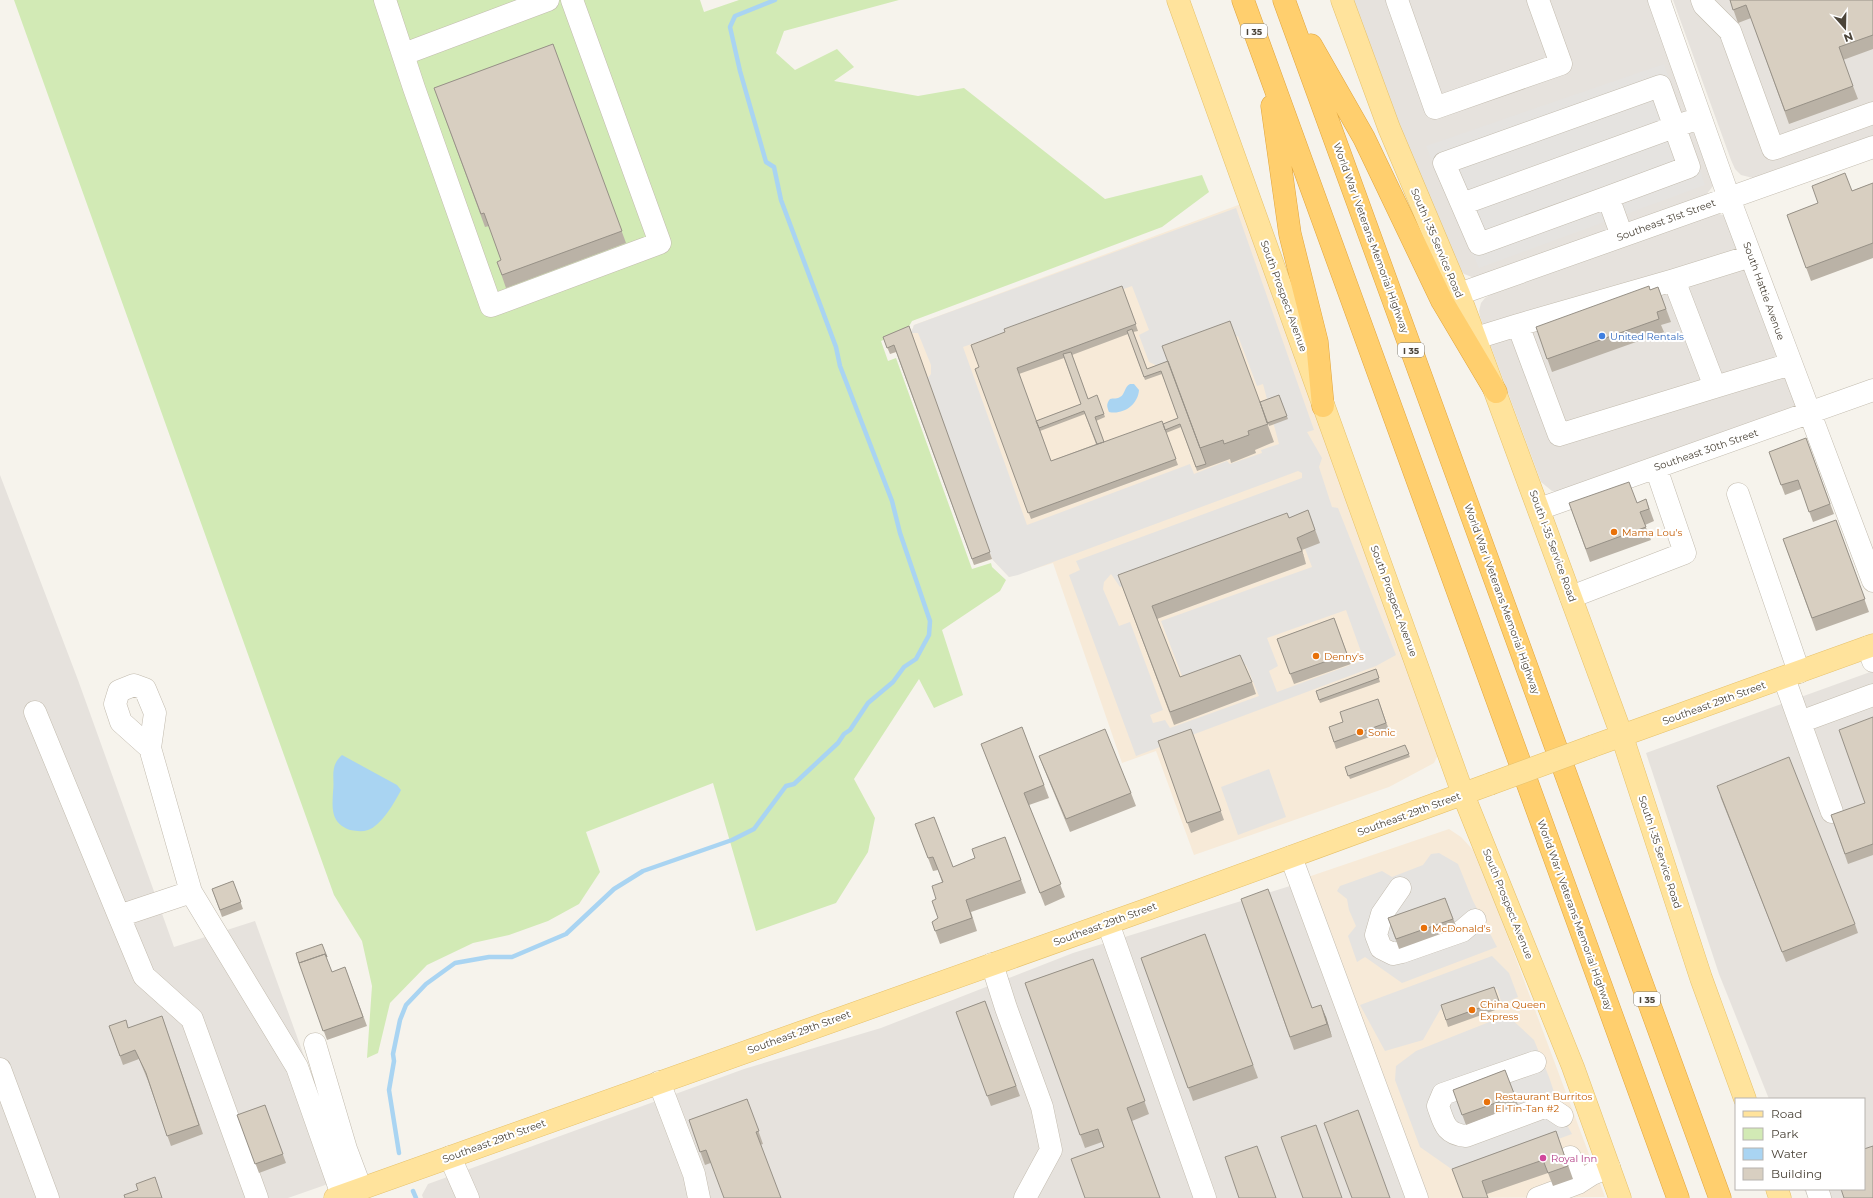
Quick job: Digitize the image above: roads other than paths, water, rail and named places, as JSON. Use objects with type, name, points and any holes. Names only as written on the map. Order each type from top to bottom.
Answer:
[{"type":"highway","name":"World War I Veterans Memorial Highway","points":[[1243,0],[1678,1198]]},
{"type":"highway","points":[[1285,0],[1364,138],[1442,301],[1496,392]]},
{"type":"highway","name":"World War I Veterans Memorial Highway","points":[[1285,0],[1720,1198]]},
{"type":"highway","points":[[1265,61],[1290,234],[1316,342],[1323,406]]},
{"type":"main road","name":"South Prospect Avenue","points":[[1178,0],[1463,794],[1567,1053],[1620,1198]]},
{"type":"main road","name":"South I-35 Service Road","points":[[1342,0],[1389,128],[1459,294],[1539,509],[1622,736],[1701,978],[1745,1098]]},
{"type":"main road","name":"Southeast 29th Street","points":[[346,1194],[1108,923],[1791,675],[1871,651]]},
{"type":"street","points":[[385,0],[404,54],[416,96],[491,306],[660,244],[572,0]]},
{"type":"street","points":[[404,54],[548,0]]},
{"type":"street","points":[[1397,0],[1435,108],[1561,64],[1538,0]]},
{"type":"street","name":"South Hattie Avenue","points":[[1659,0],[1751,256],[1873,581]]},
{"type":"street","points":[[1702,0],[1704,5],[1730,31],[1773,150],[1873,113]]},
{"type":"street","points":[[1660,86],[1689,167],[1608,197],[1479,244],[1444,163],[1660,86]]},
{"type":"street","points":[[1462,204],[1701,117]]},
{"type":"street","points":[[1811,137],[1821,166]]},
{"type":"street","name":"Southeast 31st Street","points":[[1459,294],[1873,147]]},
{"type":"street","points":[[1608,197],[1622,236]]},
{"type":"street","points":[[1476,338],[1751,256]]},
{"type":"street","points":[[1674,280],[1715,387]]},
{"type":"street","points":[[1518,325],[1558,435],[1791,364]]},
{"type":"street","name":"Southeast 30th Street","points":[[1539,509],[1810,414],[1873,390]]},
{"type":"street","points":[[1571,598],[1685,553],[1656,468]]},
{"type":"street","points":[[1738,494],[1791,675],[1800,722],[1832,812]]},
{"type":"street","points":[[1800,722],[1873,695]]},
{"type":"street","points":[[35,712],[144,976],[192,1019],[258,1198]]},
{"type":"street","points":[[150,748],[191,892],[297,1067],[346,1194]]},
{"type":"street","points":[[1291,857],[1417,1198]]},
{"type":"street","points":[[1400,888],[1382,914],[1376,935],[1381,948],[1393,954],[1462,931],[1475,920]]},
{"type":"street","points":[[120,916],[191,892]]},
{"type":"street","points":[[1108,923],[1205,1198]]},
{"type":"street","points":[[992,964],[1006,1008],[1042,1107],[1051,1150],[1025,1198]]},
{"type":"street","points":[[315,1044],[346,1149],[346,1194]]},
{"type":"street","points":[[1535,1062],[1443,1094],[1438,1106],[1444,1125],[1454,1135],[1466,1136],[1547,1106],[1562,1116]]},
{"type":"street","points":[[0,1069],[48,1198]]},
{"type":"street","points":[[659,1082],[694,1174],[699,1198]]},
{"type":"street","points":[[450,1156],[468,1198]]},
{"type":"street","points":[[1570,1157],[1578,1183]]},
{"type":"street","points":[[1538,1198],[1578,1183],[1592,1174],[1609,1167]]},
{"type":"water","points":[[1130,384],[1134,384],[1139,390],[1133,404],[1129,408],[1119,412],[1109,412],[1107,406],[1110,399],[1122,396]]},
{"type":"water","points":[[342,755],[397,785],[401,790],[383,819],[373,828],[368,830],[350,830],[339,824],[334,815],[333,772],[335,764]]},
{"type":"waterway","points":[[399,1153],[389,1090],[394,1061],[393,1054],[400,1020],[406,1005],[426,984],[455,963],[489,957],[512,957],[566,934],[614,889],[643,871],[732,840],[754,829],[786,786],[794,784],[838,743],[844,734],[850,730],[868,703],[893,682],[904,667],[916,659],[929,635],[930,621],[900,533],[892,501],[840,366],[836,347],[781,200],[774,167],[766,162],[740,71],[730,27],[735,16],[775,0]]},
{"type":"waterway","points":[[413,1191],[416,1198]]},
{"type":"place","name":"United Rentals","points":[[1602,336]]},
{"type":"place","name":"Mama Lou's","points":[[1614,532]]},
{"type":"place","name":"Denny's","points":[[1316,656]]},
{"type":"place","name":"Sonic","points":[[1360,732]]},
{"type":"place","name":"McDonald's","points":[[1424,928]]},
{"type":"place","name":"China Queen Express","points":[[1472,1010]]},
{"type":"place","name":"Restaurant Burritos El Tin-Tan #2","points":[[1487,1102]]},
{"type":"place","name":"Royal Inn","points":[[1543,1158]]}]
